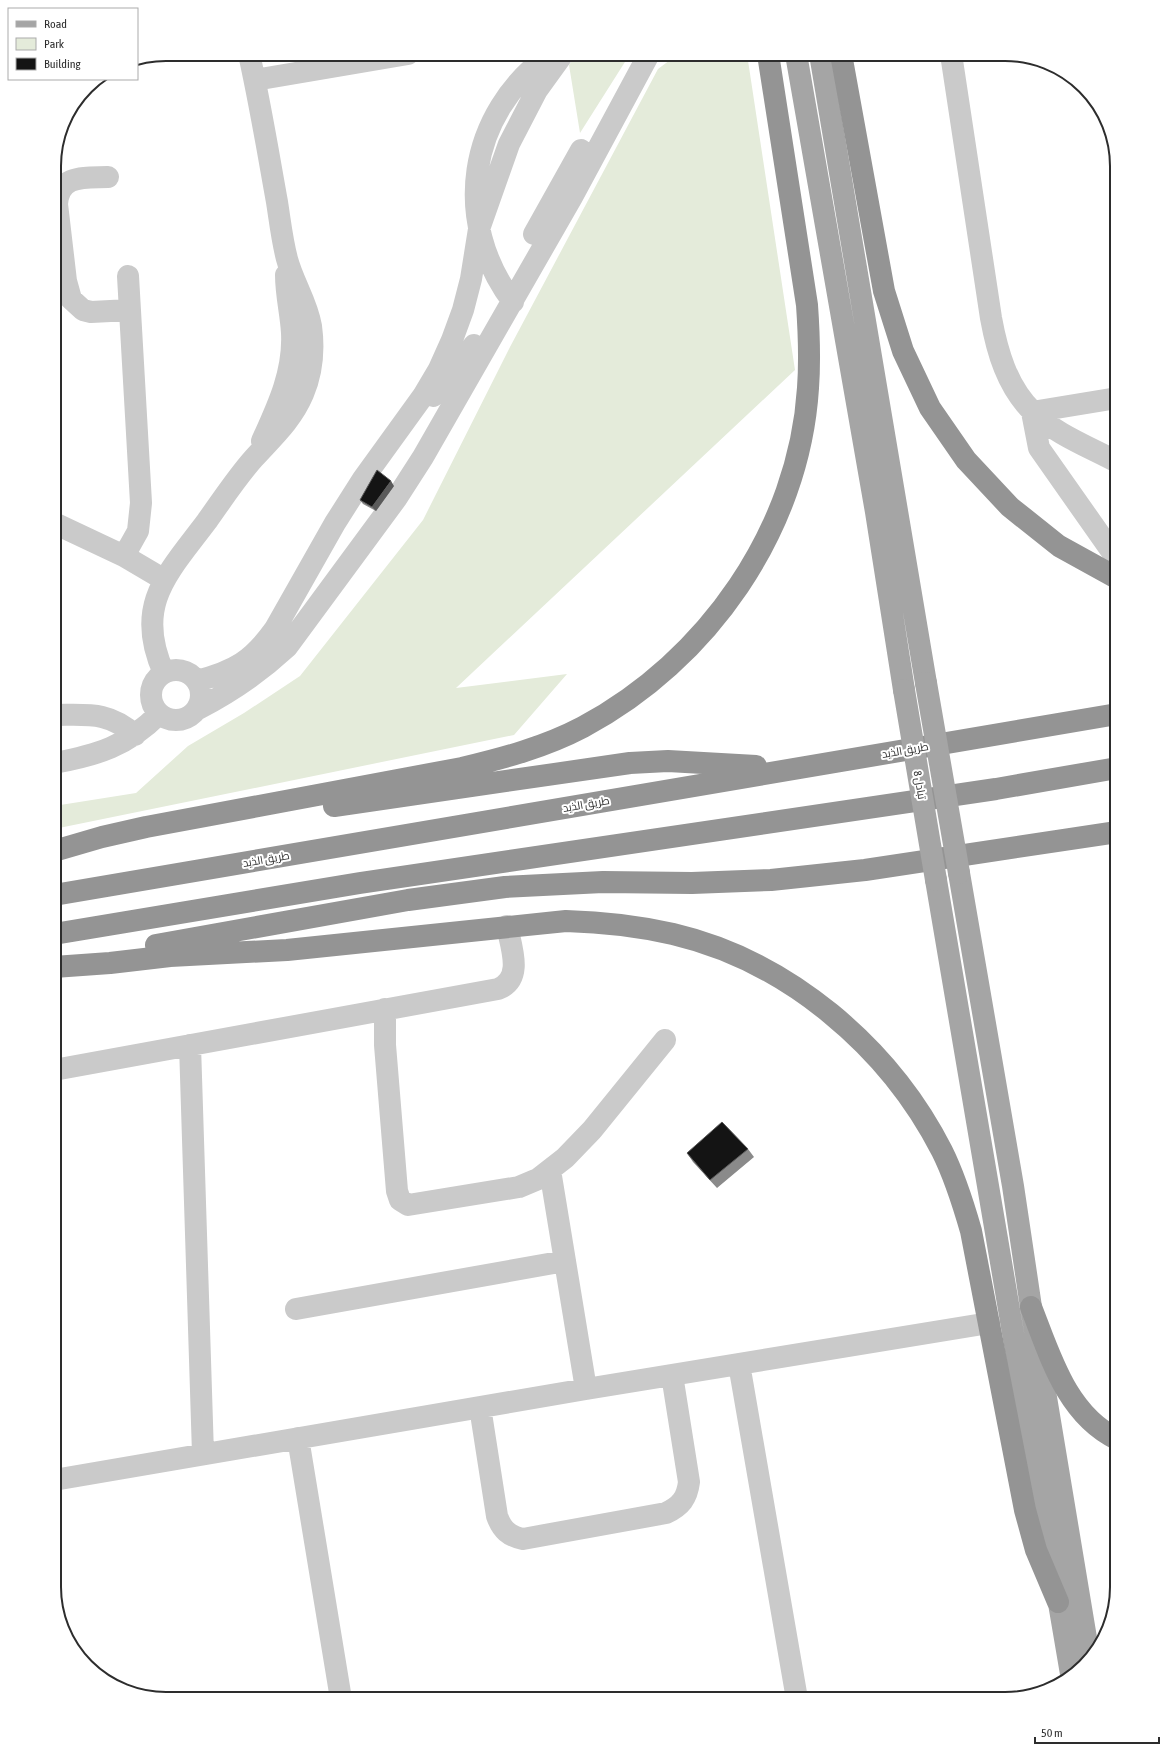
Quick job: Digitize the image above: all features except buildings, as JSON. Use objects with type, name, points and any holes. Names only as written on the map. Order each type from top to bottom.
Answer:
[{"type":"highway","points":[[61,849],[102,837],[146,827],[462,768],[503,758],[543,745],[582,727],[619,706],[663,671],[684,652],[713,621],[738,587],[760,551],[778,512],[792,472],[802,432],[808,389],[810,347],[807,305],[769,61]]},
{"type":"highway","points":[[842,61],[884,291],[903,351],[930,408],[966,460],[1010,506],[1059,546],[1110,574]]},
{"type":"highway","name":"طريق الذيد","points":[[61,894],[1110,715]]},
{"type":"highway","points":[[61,850],[167,837],[317,809],[630,763],[668,761],[791,769]]},
{"type":"highway","points":[[61,933],[360,883],[996,790],[1110,769]]},
{"type":"highway","points":[[61,962],[408,900],[464,892],[568,883],[692,883],[771,880],[865,870],[1110,833]]},
{"type":"highway","points":[[61,966],[110,963],[170,956],[288,950],[566,921],[602,922],[675,934],[710,945],[744,959],[780,978],[814,1000],[845,1026],[874,1054],[900,1083],[923,1116],[943,1152],[959,1189],[971,1230],[1030,1530],[1058,1602]]},
{"type":"highway","points":[[1031,1307],[1056,1370],[1077,1406],[1094,1424],[1110,1434]]},
{"type":"main road","name":"تبادل 8","points":[[797,61],[876,512],[904,690],[1070,1669]]},
{"type":"main road","points":[[821,61],[926,683],[1013,1186],[1031,1307],[1088,1651]]},
{"type":"street","points":[[164,673],[153,642],[151,626],[152,610],[163,579],[253,459],[280,401],[287,379],[291,356],[292,333],[286,284],[287,260],[251,61]]},
{"type":"street","points":[[255,80],[367,61]]},
{"type":"street","points":[[508,296],[492,270],[479,229],[475,188],[477,168],[489,128],[510,93],[523,77],[542,61]]},
{"type":"street","points":[[197,680],[222,674],[237,666],[252,656],[275,629],[335,522],[435,376],[452,340],[472,279],[479,229],[498,172],[519,124],[537,90],[557,61]]},
{"type":"street","points":[[198,709],[201,699],[201,690],[197,680],[182,670],[173,670],[164,673],[152,686],[152,704],[159,714],[166,718],[175,720],[184,719],[192,715],[198,709],[245,682],[267,666],[287,647],[304,626],[396,499],[423,457],[508,296],[628,61]]},
{"type":"street","points":[[404,422],[432,397],[457,370],[508,296],[622,107],[645,61]]},
{"type":"street","points":[[952,61],[996,344],[1004,368],[1016,391],[1032,412],[1059,431],[1110,458]]},
{"type":"street","points":[[61,189],[69,181],[108,177]]},
{"type":"street","points":[[61,238],[66,281],[71,299],[83,310],[100,312],[130,310]]},
{"type":"street","points":[[124,556],[138,531],[141,510],[128,276]]},
{"type":"street","points":[[1032,412],[1110,399]]},
{"type":"street","points":[[1032,412],[1039,448],[1110,549]]},
{"type":"street","points":[[61,527],[124,556],[163,579]]},
{"type":"street","points":[[61,761],[106,751],[134,735],[159,714]]},
{"type":"street","points":[[61,715],[98,715],[118,722],[134,735]]},
{"type":"street","points":[[61,1069],[498,989],[511,981],[514,967],[507,926]]},
{"type":"street","points":[[385,1009],[386,1061],[397,1191],[400,1200],[404,1203],[413,1205],[519,1187],[538,1179],[550,1170],[592,1130],[665,1040]]},
{"type":"street","points":[[190,1045],[203,1454]]},
{"type":"street","points":[[550,1170],[586,1389]]},
{"type":"street","points":[[296,1309],[565,1261]]},
{"type":"street","points":[[61,1479],[586,1389],[989,1323]]},
{"type":"street","points":[[739,1364],[796,1692]]},
{"type":"street","points":[[480,1407],[497,1516],[500,1525],[506,1532],[514,1537],[523,1539],[666,1513],[676,1508],[683,1501],[688,1492],[689,1482],[672,1375]]},
{"type":"street","points":[[298,1438],[340,1692]]},
{"type":"green space","points":[[292,61],[356,61],[309,71]]},
{"type":"green space","points":[[572,61],[626,61],[580,133],[569,65]]},
{"type":"green space","points":[[669,61],[748,61],[795,370],[456,688],[567,674],[514,735],[61,828],[61,805],[136,793],[188,746],[244,713],[300,676],[423,520],[510,347],[658,69]]}]
